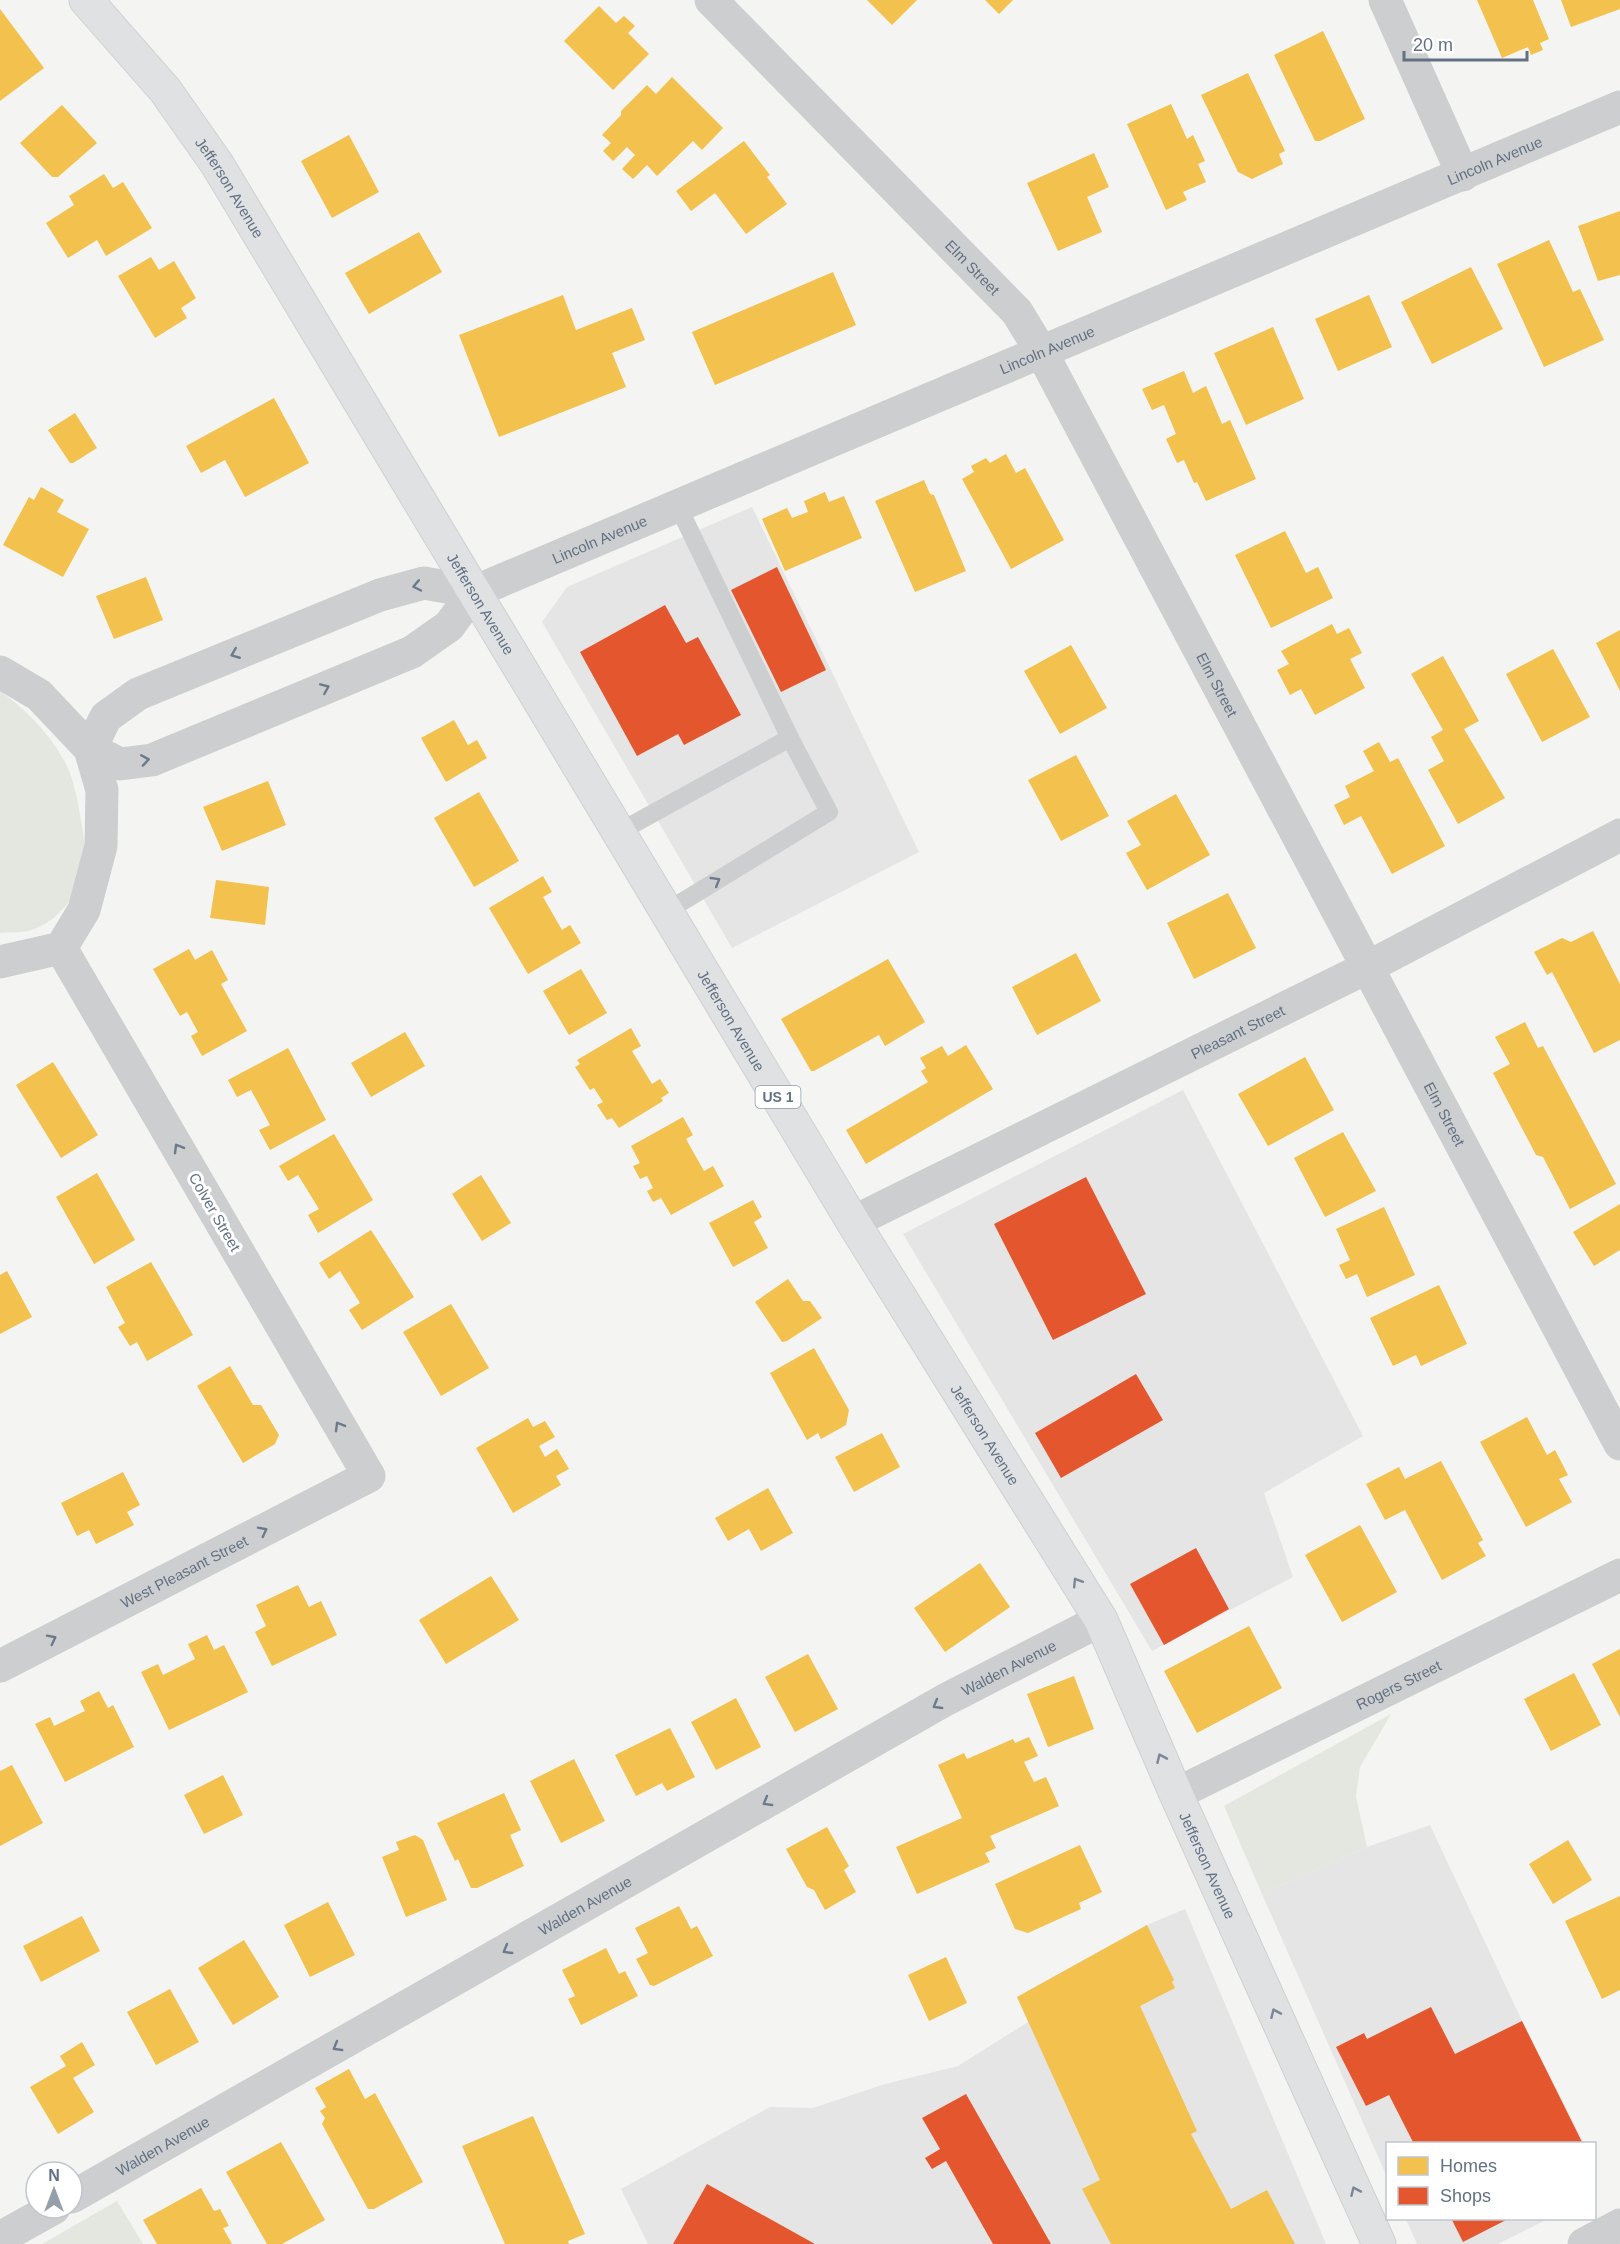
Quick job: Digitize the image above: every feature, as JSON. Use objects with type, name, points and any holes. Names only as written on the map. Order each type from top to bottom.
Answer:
[{"type":"main road","name":"Jefferson Avenue","points":[[86,0],[165,90],[217,164],[853,1222],[1101,1620],[1176,1794],[1378,2244]]},
{"type":"street","name":"Elm Street","points":[[711,0],[1017,312],[1042,352],[1366,968],[1620,1444]]},
{"type":"street","points":[[1385,0],[1463,174]]},
{"type":"street","name":"Lincoln Avenue","points":[[474,592],[1620,107]]},
{"type":"street","points":[[0,672],[39,695],[90,749],[120,764],[152,760],[412,652],[449,626],[474,592],[424,583],[380,595],[138,694],[106,717],[90,749],[102,790],[101,846],[84,910],[61,948],[0,962]]},
{"type":"street","name":"Pleasant Street","points":[[853,1222],[1366,968],[1620,835]]},
{"type":"street","name":"Colver Street","points":[[61,948],[369,1476]]},
{"type":"street","name":"West Pleasant Street","points":[[0,1666],[369,1476]]},
{"type":"street","name":"Rogers Street","points":[[1176,1794],[1620,1575]]},
{"type":"street","name":"Walden Avenue","points":[[84,2191],[945,1700],[1101,1620]]},
{"type":"street","points":[[0,2238],[32,2220]]},
{"type":"street","points":[[1584,2244],[1620,2225]]},
{"type":"lane","points":[[667,911],[829,813],[790,738],[678,506]]},
{"type":"lane","points":[[619,832],[790,738]]},
{"type":"shaded area","points":[[752,507],[919,852],[732,948],[542,622],[567,587]]},
{"type":"shaded area","points":[[0,691],[36,723],[65,762],[76,794],[85,852],[78,887],[57,915],[28,931],[0,933]]},
{"type":"shaded area","points":[[1183,1090],[1363,1436],[1264,1493],[1293,1577],[1152,1651],[903,1234]]},
{"type":"shaded area","points":[[1391,1714],[1360,1767],[1356,1797],[1367,1847],[1262,1894],[1224,1806]]},
{"type":"shaded area","points":[[1430,1825],[1522,2021],[1583,2142],[1386,2142],[1386,2175],[1262,1894],[1367,1847]]},
{"type":"shaded area","points":[[1185,1909],[1326,2244],[648,2244],[621,2189],[770,2107],[813,2108],[885,2084],[958,2066],[1028,2022],[1017,1997],[1147,1925]]},
{"type":"shaded area","points":[[117,2201],[143,2244],[42,2244]]},
{"type":"shaded area","points":[[1406,2220],[1546,2220],[1498,2244],[1417,2244]]},
{"type":"building: Homes","points":[[867,0],[917,0],[892,25]]},
{"type":"building: Homes","points":[[985,0],[1013,0],[999,14]]},
{"type":"building: Homes","points":[[1477,0],[1533,0],[1549,39],[1540,43],[1543,50],[1531,55],[1528,47],[1502,58]]},
{"type":"building: Homes","points":[[1561,0],[1620,0],[1620,9],[1571,27]]},
{"type":"building: Homes","points":[[599,6],[616,23],[624,16],[635,26],[628,33],[649,54],[613,90],[564,41]]},
{"type":"building: Homes","points":[[0,9],[44,68],[0,101]]},
{"type":"building: Homes","points":[[1323,31],[1365,119],[1320,141],[1315,141],[1274,55]]},
{"type":"building: Homes","points":[[1248,73],[1285,151],[1279,154],[1283,164],[1252,179],[1238,172],[1201,95]]},
{"type":"building: Homes","points":[[672,77],[723,128],[702,150],[693,141],[657,176],[647,165],[633,179],[622,169],[635,155],[627,147],[613,161],[603,151],[611,143],[602,135],[621,115],[621,111],[647,85],[656,94]]},
{"type":"building: Homes","points":[[1171,104],[1187,139],[1193,135],[1205,161],[1198,164],[1206,182],[1183,192],[1187,200],[1166,210],[1127,124]]},
{"type":"building: Homes","points":[[62,105],[97,143],[58,177],[52,177],[20,143]]},
{"type":"building: Homes","points":[[349,135],[379,192],[332,218],[301,161]]},
{"type":"building: Homes","points":[[744,141],[770,175],[767,177],[787,204],[746,234],[715,193],[691,211],[676,191]]},
{"type":"building: Homes","points":[[1094,153],[1109,187],[1087,197],[1102,232],[1058,251],[1027,183]]},
{"type":"building: Homes","points":[[104,174],[113,188],[123,182],[152,228],[106,256],[97,240],[68,258],[46,223],[74,205],[69,196]]},
{"type":"building: Homes","points":[[1620,211],[1620,275],[1598,281],[1578,226]]},
{"type":"building: Homes","points":[[419,232],[442,272],[369,314],[345,273]]},
{"type":"building: Homes","points":[[1549,240],[1573,292],[1580,289],[1604,340],[1544,367],[1497,264]]},
{"type":"building: Homes","points":[[151,257],[159,270],[174,261],[196,298],[181,308],[187,318],[155,338],[118,276]]},
{"type":"building: Homes","points":[[1471,267],[1503,329],[1432,364],[1401,302]]},
{"type":"building: Homes","points":[[833,272],[856,325],[715,385],[692,332]]},
{"type":"building: Homes","points":[[563,295],[576,330],[632,308],[645,340],[612,353],[626,387],[499,437],[459,335]]},
{"type":"building: Homes","points":[[1369,295],[1392,347],[1338,371],[1315,319]]},
{"type":"building: Homes","points":[[1273,327],[1304,399],[1246,425],[1214,353]]},
{"type":"building: Homes","points":[[1184,371],[1193,393],[1206,386],[1222,424],[1230,420],[1256,479],[1206,501],[1197,482],[1194,483],[1184,460],[1177,463],[1166,439],[1176,434],[1164,405],[1152,410],[1142,389]]},
{"type":"building: Homes","points":[[274,398],[309,463],[245,497],[225,460],[201,473],[186,446]]},
{"type":"building: Homes","points":[[75,413],[97,448],[70,463],[48,430]]},
{"type":"building: Homes","points":[[1006,454],[1016,473],[1025,468],[1064,540],[1011,569],[962,479],[974,472],[971,466],[986,458],[990,463]]},
{"type":"building: Homes","points":[[924,480],[930,494],[934,495],[966,571],[915,592],[875,501]]},
{"type":"building: Homes","points":[[41,487],[64,500],[57,512],[89,529],[63,577],[3,545],[29,497],[34,500]]},
{"type":"building: Homes","points":[[825,492],[829,502],[844,496],[862,538],[785,571],[762,519],[787,508],[792,518],[808,512],[804,501]]},
{"type":"building: Homes","points":[[1285,531],[1306,573],[1318,567],[1333,598],[1271,628],[1235,555]]},
{"type":"building: Homes","points":[[146,577],[163,620],[114,639],[96,596]]},
{"type":"building: Homes","points":[[1332,624],[1337,634],[1349,628],[1362,653],[1350,659],[1365,688],[1315,715],[1301,689],[1290,695],[1277,670],[1289,664],[1281,651]]},
{"type":"building: Homes","points":[[1620,630],[1620,691],[1596,643]]},
{"type":"building: Homes","points":[[1071,645],[1107,708],[1060,734],[1024,671]]},
{"type":"building: Homes","points":[[1553,649],[1590,717],[1542,742],[1506,674]]},
{"type":"building: Homes","points":[[1443,656],[1479,721],[1464,729],[1505,798],[1458,824],[1428,770],[1444,761],[1431,737],[1443,730],[1411,674]]},
{"type":"building: Homes","points":[[454,720],[468,745],[477,740],[487,758],[446,782],[421,738]]},
{"type":"building: Homes","points":[[1379,742],[1390,762],[1398,758],[1445,846],[1392,874],[1361,816],[1344,825],[1334,805],[1350,797],[1345,786],[1374,771],[1363,751]]},
{"type":"building: Homes","points":[[1076,755],[1109,816],[1061,841],[1028,780]]},
{"type":"building: Homes","points":[[268,781],[286,825],[222,851],[203,807]]},
{"type":"building: Homes","points":[[479,792],[519,861],[474,887],[434,818]]},
{"type":"building: Homes","points":[[1176,794],[1210,855],[1147,890],[1126,853],[1141,845],[1127,821]]},
{"type":"building: Homes","points":[[543,876],[552,892],[543,897],[562,930],[570,925],[581,943],[528,974],[489,908]]},
{"type":"building: Homes","points":[[216,880],[269,887],[265,925],[210,918]]},
{"type":"building: Homes","points":[[1228,893],[1256,948],[1194,979],[1167,923]]},
{"type":"building: Homes","points":[[1593,931],[1620,984],[1620,1040],[1594,1053],[1552,972],[1547,975],[1534,952],[1562,938],[1571,942]]},
{"type":"building: Homes","points":[[189,949],[195,960],[212,950],[228,980],[221,984],[247,1031],[202,1056],[191,1036],[198,1032],[187,1012],[180,1016],[153,969]]},
{"type":"building: Homes","points":[[1076,953],[1101,1001],[1037,1035],[1012,987]]},
{"type":"building: Homes","points":[[888,959],[925,1022],[885,1046],[879,1035],[811,1071],[781,1019]]},
{"type":"building: Homes","points":[[581,969],[607,1013],[569,1035],[543,991]]},
{"type":"building: Homes","points":[[1525,1022],[1538,1048],[1543,1046],[1616,1184],[1570,1209],[1543,1157],[1536,1155],[1493,1073],[1510,1064],[1495,1037]]},
{"type":"building: Homes","points":[[631,1028],[641,1046],[632,1051],[652,1084],[660,1079],[669,1093],[661,1098],[663,1101],[619,1128],[612,1118],[607,1120],[597,1105],[603,1102],[594,1088],[590,1090],[575,1067],[580,1064],[577,1060]]},
{"type":"building: Homes","points":[[405,1032],[425,1066],[371,1097],[351,1063]]},
{"type":"building: Homes","points":[[966,1045],[993,1089],[866,1164],[846,1130],[928,1082],[921,1071],[926,1068],[920,1058],[942,1046],[948,1056]]},
{"type":"building: Homes","points":[[288,1048],[326,1120],[270,1150],[259,1130],[270,1125],[251,1090],[237,1097],[228,1080]]},
{"type":"building: Homes","points":[[1305,1057],[1334,1110],[1268,1146],[1238,1094]]},
{"type":"building: Homes","points":[[53,1062],[98,1135],[61,1158],[16,1085]]},
{"type":"building: Homes","points":[[683,1117],[693,1135],[686,1139],[704,1171],[713,1166],[724,1186],[671,1215],[661,1198],[653,1202],[647,1191],[653,1188],[647,1176],[640,1179],[633,1166],[640,1163],[631,1146]]},
{"type":"building: Homes","points":[[1343,1132],[1376,1191],[1325,1217],[1294,1158]]},
{"type":"building: Homes","points":[[334,1134],[373,1200],[318,1233],[308,1215],[319,1209],[298,1175],[288,1181],[279,1166]]},
{"type":"building: Homes","points":[[97,1173],[135,1240],[94,1264],[56,1197]]},
{"type":"building: Homes","points":[[481,1175],[511,1223],[482,1241],[452,1194]]},
{"type":"building: Homes","points":[[753,1200],[762,1217],[754,1222],[768,1248],[733,1267],[709,1223]]},
{"type":"building: Homes","points":[[1620,1204],[1620,1250],[1594,1266],[1573,1232]]},
{"type":"building: Homes","points":[[1384,1207],[1415,1275],[1367,1297],[1357,1274],[1346,1279],[1339,1265],[1350,1260],[1336,1229]]},
{"type":"building: Homes","points":[[371,1230],[414,1297],[362,1330],[349,1310],[360,1303],[340,1271],[329,1279],[319,1263]]},
{"type":"building: Homes","points":[[151,1262],[193,1335],[147,1361],[137,1342],[130,1346],[118,1327],[125,1323],[106,1287]]},
{"type":"building: Homes","points":[[7,1271],[32,1317],[0,1334],[0,1275]]},
{"type":"building: Homes","points":[[788,1279],[803,1301],[810,1301],[822,1318],[782,1342],[755,1302]]},
{"type":"building: Homes","points":[[1439,1285],[1467,1344],[1421,1366],[1416,1355],[1393,1366],[1370,1318]]},
{"type":"building: Homes","points":[[451,1304],[489,1368],[441,1396],[403,1332]]},
{"type":"building: Homes","points":[[814,1348],[849,1410],[846,1425],[821,1439],[818,1433],[807,1440],[770,1373]]},
{"type":"building: Homes","points":[[230,1366],[253,1405],[261,1405],[279,1435],[275,1444],[243,1463],[197,1386]]},
{"type":"building: Homes","points":[[1527,1417],[1547,1455],[1555,1450],[1568,1475],[1559,1479],[1572,1502],[1526,1527],[1480,1442]]},
{"type":"building: Homes","points":[[528,1418],[533,1427],[545,1421],[555,1437],[539,1446],[545,1457],[557,1449],[569,1469],[556,1476],[561,1485],[513,1513],[476,1448]]},
{"type":"building: Homes","points":[[882,1433],[900,1467],[854,1492],[835,1457]]},
{"type":"building: Homes","points":[[1441,1461],[1483,1540],[1478,1543],[1486,1556],[1442,1580],[1405,1510],[1385,1520],[1366,1484],[1399,1467],[1405,1479]]},
{"type":"building: Homes","points":[[123,1472],[140,1505],[127,1512],[134,1525],[96,1544],[89,1530],[77,1536],[61,1503]]},
{"type":"building: Homes","points":[[768,1488],[793,1533],[761,1551],[749,1529],[728,1541],[715,1518]]},
{"type":"building: Homes","points":[[1360,1525],[1397,1592],[1342,1622],[1305,1555]]},
{"type":"building: Homes","points":[[980,1563],[1010,1607],[945,1652],[914,1608]]},
{"type":"building: Homes","points":[[491,1576],[519,1620],[446,1664],[419,1620]]},
{"type":"building: Homes","points":[[298,1585],[309,1607],[321,1601],[337,1635],[272,1666],[255,1632],[266,1626],[256,1605]]},
{"type":"building: Homes","points":[[1249,1626],[1282,1688],[1197,1733],[1164,1671]]},
{"type":"building: Homes","points":[[207,1635],[214,1650],[224,1645],[248,1692],[169,1730],[141,1672],[158,1664],[163,1675],[195,1659],[188,1644]]},
{"type":"building: Homes","points":[[1620,1649],[1620,1717],[1592,1664]]},
{"type":"building: Homes","points":[[808,1654],[838,1709],[795,1732],[765,1677]]},
{"type":"building: Homes","points":[[1574,1673],[1601,1725],[1551,1751],[1524,1699]]},
{"type":"building: Homes","points":[[1074,1676],[1094,1729],[1048,1747],[1027,1694]]},
{"type":"building: Homes","points":[[99,1691],[108,1708],[113,1705],[134,1747],[65,1782],[35,1724],[50,1717],[54,1726],[85,1711],[80,1701]]},
{"type":"building: Homes","points":[[736,1698],[761,1747],[716,1770],[691,1722]]},
{"type":"building: Homes","points":[[670,1728],[695,1777],[667,1791],[662,1783],[636,1796],[615,1755]]},
{"type":"building: Homes","points":[[1029,1737],[1038,1756],[1024,1762],[1034,1782],[1046,1777],[1059,1806],[990,1836],[996,1848],[985,1853],[990,1862],[917,1894],[896,1847],[962,1818],[938,1765],[964,1753],[967,1759],[1013,1739],[1015,1743]]},
{"type":"building: Homes","points":[[574,1759],[605,1821],[561,1843],[530,1781]]},
{"type":"building: Homes","points":[[12,1765],[43,1823],[0,1846],[0,1771]]},
{"type":"building: Homes","points":[[223,1775],[243,1815],[204,1834],[184,1795]]},
{"type":"building: Homes","points":[[504,1793],[521,1830],[510,1835],[524,1866],[477,1888],[471,1888],[458,1859],[455,1861],[437,1823]]},
{"type":"building: Homes","points":[[827,1827],[849,1866],[844,1870],[856,1892],[825,1910],[814,1890],[807,1887],[786,1849]]},
{"type":"building: Homes","points":[[415,1835],[423,1840],[447,1900],[406,1917],[382,1857],[399,1850],[396,1842]]},
{"type":"building: Homes","points":[[1568,1840],[1592,1880],[1553,1904],[1529,1864]]},
{"type":"building: Homes","points":[[1080,1845],[1102,1892],[1079,1903],[1081,1909],[1028,1933],[1015,1929],[995,1884]]},
{"type":"building: Homes","points":[[1620,1896],[1620,1990],[1602,1999],[1565,1921]]},
{"type":"building: Homes","points":[[328,1902],[355,1955],[310,1977],[284,1925]]},
{"type":"building: Homes","points":[[679,1906],[691,1929],[697,1926],[713,1956],[654,1986],[650,1985],[636,1959],[648,1953],[635,1928]]},
{"type":"building: Homes","points":[[82,1916],[100,1951],[41,1982],[23,1946]]},
{"type":"building: Homes","points":[[1147,1925],[1174,1980],[1172,1982],[1175,1988],[1140,2006],[1197,2131],[1191,2134],[1231,2209],[1267,2190],[1295,2244],[1111,2244],[1082,2189],[1100,2180],[1017,1997]]},
{"type":"building: Homes","points":[[244,1940],[279,1997],[233,2025],[198,1968]]},
{"type":"building: Homes","points":[[606,1948],[619,1974],[625,1971],[638,1996],[581,2025],[568,1999],[575,1996],[562,1970]]},
{"type":"building: Homes","points":[[946,1957],[967,2003],[929,2021],[908,1975]]},
{"type":"building: Homes","points":[[170,1989],[199,2042],[156,2065],[127,2012]]},
{"type":"building: Homes","points":[[82,2042],[95,2065],[73,2078],[94,2112],[58,2134],[30,2087],[66,2066],[60,2056]]},
{"type":"building: Homes","points":[[349,2069],[365,2099],[375,2093],[423,2182],[374,2209],[368,2209],[322,2124],[325,2118],[320,2111],[326,2107],[315,2088]]},
{"type":"building: Homes","points":[[533,2116],[585,2234],[568,2241],[569,2244],[505,2244],[462,2146]]},
{"type":"building: Homes","points":[[281,2142],[325,2220],[282,2244],[267,2244],[226,2172]]},
{"type":"building: Homes","points":[[201,2188],[214,2211],[220,2209],[229,2226],[223,2228],[232,2244],[157,2244],[143,2220]]},
{"type":"building: Shops","points":[[777,567],[826,670],[781,692],[731,590]]},
{"type":"building: Shops","points":[[665,605],[686,643],[698,637],[741,715],[684,745],[678,734],[637,756],[580,652]]},
{"type":"building: Shops","points":[[1086,1177],[1146,1294],[1053,1340],[994,1224]]},
{"type":"building: Shops","points":[[1136,1374],[1163,1420],[1061,1478],[1035,1433]]},
{"type":"building: Shops","points":[[1196,1548],[1229,1609],[1164,1645],[1130,1584]]},
{"type":"building: Shops","points":[[1431,2007],[1455,2054],[1522,2021],[1582,2142],[1413,2142],[1389,2095],[1366,2106],[1336,2047],[1364,2033],[1367,2039]]},
{"type":"building: Shops","points":[[966,2094],[1051,2244],[993,2244],[946,2161],[932,2169],[925,2158],[940,2149],[922,2118]]},
{"type":"building: Shops","points":[[707,2184],[815,2244],[673,2244]]},
{"type":"building: Shops","points":[[1452,2220],[1506,2220],[1463,2242]]}]
